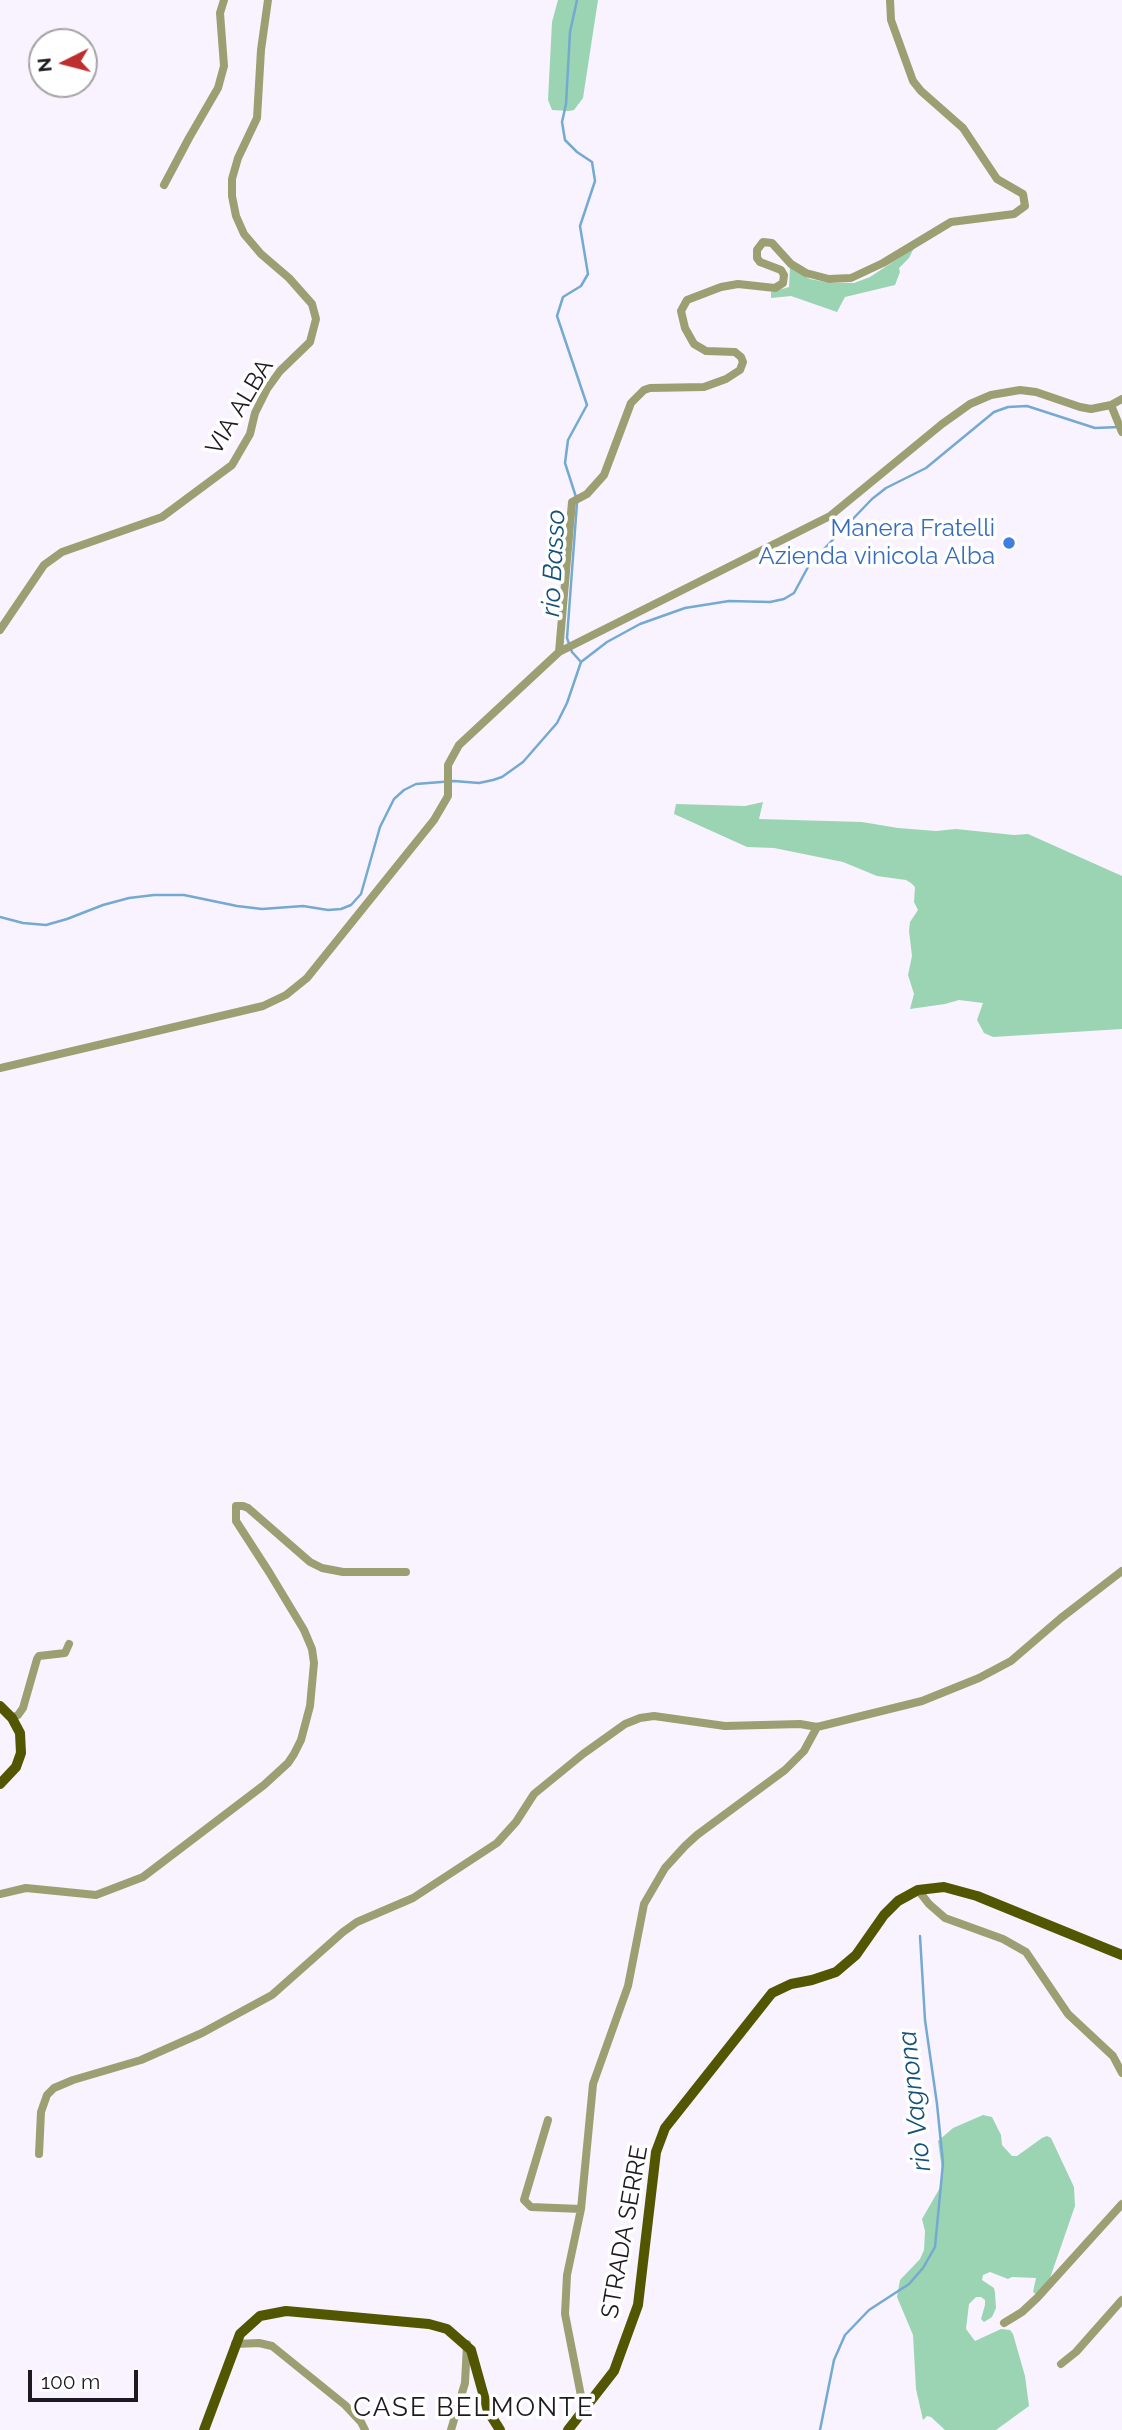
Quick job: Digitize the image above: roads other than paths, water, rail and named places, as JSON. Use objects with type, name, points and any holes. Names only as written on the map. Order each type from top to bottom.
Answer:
[{"type":"main road","points":[[0,1706],[12,1718],[20,1733],[21,1753],[16,1767],[0,1784]]},
{"type":"main road","points":[[918,1890],[944,1887],[977,1896],[1122,1955]]},
{"type":"main road","name":"STRADA SERRE","points":[[568,2430],[614,2371],[638,2305],[656,2152],[666,2127],[772,1993],[791,1984],[836,1972],[856,1955],[884,1915],[898,1901],[918,1890]]},
{"type":"main road","points":[[204,2430],[235,2344],[243,2330],[253,2320],[268,2313],[286,2311],[429,2324],[447,2329],[467,2344],[475,2360],[488,2411],[500,2430]]},
{"type":"street","points":[[164,185],[218,88],[225,65],[220,38],[220,13],[224,0]]},
{"type":"street","name":"VIA ALBA","points":[[0,630],[44,565],[62,552],[162,517],[232,465],[250,434],[255,413],[267,389],[280,371],[310,342],[316,319],[312,304],[244,234],[236,216],[232,196],[232,179],[238,158],[257,118],[261,50],[268,0]]},
{"type":"street","points":[[562,650],[572,502],[604,475],[631,403],[644,390],[704,387],[726,379],[740,370],[743,362],[735,352],[706,351],[694,344],[685,328],[681,311],[687,300],[721,287],[738,284],[775,288],[783,283],[784,275],[780,270],[760,262],[757,258],[759,244],[772,243],[792,264],[806,273],[829,279],[851,278],[864,274],[951,222],[1014,214],[1025,206],[1023,194],[997,179],[963,128],[913,81],[891,20],[890,0]]},
{"type":"street","points":[[0,1068],[263,1006],[294,990],[307,978],[434,820],[448,796],[447,770],[451,756],[459,745],[562,650],[830,516],[970,404],[991,395],[1020,390],[1036,392],[1091,409],[1111,405],[1122,399]]},
{"type":"street","points":[[1111,405],[1122,432]]},
{"type":"street","points":[[0,1895],[26,1888],[96,1895],[143,1877],[264,1785],[294,1754],[301,1740],[310,1706],[313,1682],[312,1649],[283,1595],[236,1521],[236,1506],[248,1508],[310,1562],[322,1569],[343,1572],[406,1572]]},
{"type":"street","points":[[39,2154],[41,2112],[47,2095],[54,2088],[141,2060],[202,2033],[272,1996],[343,1932],[358,1922],[413,1898],[497,1843],[516,1822],[534,1794],[625,1724],[654,1716],[725,1726],[800,1724],[817,1727],[922,1701],[998,1669],[1026,1650],[1061,1618],[1122,1571]]},
{"type":"street","points":[[12,1718],[18,1716],[23,1708],[39,1656],[65,1653],[69,1644]]},
{"type":"street","points":[[584,2411],[565,2314],[567,2275],[581,2209],[593,2084],[628,1986],[639,1926],[648,1896],[665,1868],[694,1838],[785,1770],[804,1751],[817,1727]]},
{"type":"street","points":[[918,1890],[929,1905],[945,1918],[1003,1939],[1026,1952],[1068,2014],[1113,2056],[1122,2073]]},
{"type":"street","points":[[548,2120],[524,2200],[531,2207],[581,2209]]},
{"type":"street","points":[[1004,2323],[1022,2312],[1045,2290],[1122,2204]]},
{"type":"street","points":[[1061,2364],[1076,2352],[1122,2300]]},
{"type":"street","points":[[235,2344],[259,2343],[272,2346],[345,2405],[365,2430]]},
{"type":"street","points":[[450,2430],[465,2383],[467,2344]]},
{"type":"waterway","name":"rio Basso","points":[[576,497],[565,463],[568,440],[587,405],[557,316],[563,297],[581,286],[588,274],[580,226],[595,181],[592,162],[565,140],[562,122],[566,104],[570,32],[577,0]]},
{"type":"waterway","points":[[0,917],[46,925],[103,905],[154,895],[184,895],[262,909],[303,906],[328,910],[351,905],[361,894],[380,827],[394,799],[416,784],[454,781],[479,783],[493,780],[523,762],[557,723],[581,662],[607,642],[640,624],[685,608],[729,601],[770,602],[784,599],[794,593],[808,567],[872,499],[886,488],[926,468],[994,412],[1008,407],[1027,406],[1095,428],[1119,427]]},
{"type":"waterway","name":"rio Basso","points":[[577,503],[567,638],[572,652],[581,662]]},
{"type":"waterway","name":"rio Vagnona","points":[[820,2430],[834,2360],[845,2335],[869,2310],[909,2284],[923,2268],[935,2247],[943,2163],[925,2020],[920,1936]]},
{"type":"place","name":"Manera Fratelli Azienda vinicola Alba","points":[[1009,543]]},
{"type":"district","name":"CASE BELMONTE","points":[[474,2408]]}]
